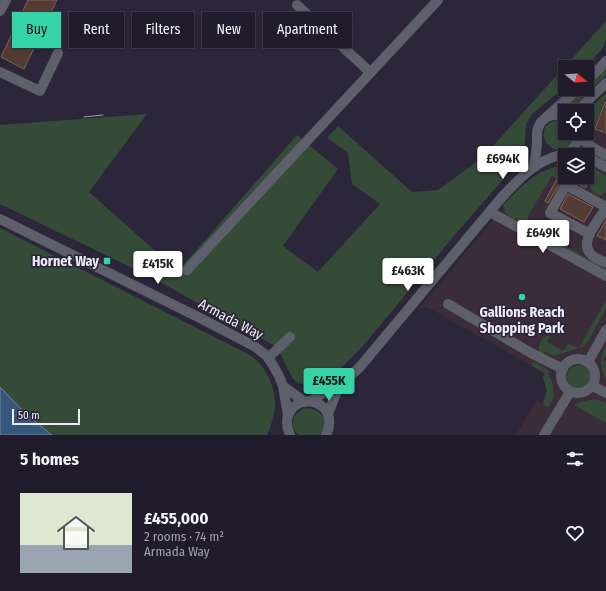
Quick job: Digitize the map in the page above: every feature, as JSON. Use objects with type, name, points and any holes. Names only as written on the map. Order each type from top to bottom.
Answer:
[{"type":"street","points":[[0,11],[6,0]]},
{"type":"street","points":[[187,270],[438,0]]},
{"type":"street","points":[[297,5],[370,72]]},
{"type":"street","points":[[0,72],[40,91],[58,53]]},
{"type":"street","points":[[594,74],[606,61]]},
{"type":"street","points":[[584,104],[606,83]]},
{"type":"street","points":[[534,167],[537,140],[536,134],[541,122],[570,96]]},
{"type":"street","points":[[545,118],[558,114]]},
{"type":"street","points":[[537,140],[541,148],[548,154],[558,155]]},
{"type":"street","points":[[584,140],[606,155]]},
{"type":"street","points":[[288,416],[294,406],[339,386],[358,368],[515,183],[534,167],[558,156]]},
{"type":"street","points":[[594,161],[606,167]]},
{"type":"street","points":[[590,234],[550,213],[566,185],[606,207],[590,234],[587,238],[586,248],[590,254],[606,263]]},
{"type":"street","points":[[490,212],[606,276]]},
{"type":"street","name":"Armada Way","points":[[0,219],[246,341],[262,351],[274,367],[283,386],[288,416],[286,433]]},
{"type":"street","points":[[448,304],[531,353],[563,369]]},
{"type":"street","points":[[588,362],[606,330]]},
{"type":"street","points":[[268,358],[290,337]]},
{"type":"street","points":[[574,360],[584,360],[588,362],[594,371],[595,381],[593,386],[580,394],[570,392],[563,384],[561,379],[563,369],[565,365],[574,360]]},
{"type":"street","name":"Armada Way","points":[[283,386],[307,401],[316,402],[321,405],[328,414]]},
{"type":"street","points":[[330,433],[330,421],[328,414],[339,386]]},
{"type":"street","points":[[593,386],[606,393]]},
{"type":"street","points":[[544,435],[570,392]]},
{"type":"shaded area","name":"Gallions Reach Shopping Park","points":[[606,93],[606,435],[516,435],[536,400],[543,404],[547,390],[543,378],[544,373],[429,308],[420,307],[505,206],[558,170],[558,184],[594,184],[594,148],[585,148],[590,140],[594,140],[594,109]]},
{"type":"green space","points":[[606,21],[606,40],[602,49],[592,60],[571,60]]},
{"type":"green space","points":[[606,69],[606,75],[594,87],[594,80]]},
{"type":"green space","points":[[558,74],[558,93],[532,114],[526,125],[524,155],[453,237],[363,346],[335,374],[325,381],[312,386],[299,383],[293,379],[277,347],[149,276],[0,204],[0,125],[147,114],[89,192],[178,271],[297,135],[338,169],[283,246],[318,272],[380,204],[352,184],[348,153],[327,138],[338,126],[412,192],[438,190],[483,157]]},
{"type":"green space","points":[[606,93],[606,99],[594,129],[594,106]]},
{"type":"green space","points":[[577,96],[584,96],[578,104],[568,104]]},
{"type":"green space","points":[[558,120],[558,140],[571,140],[566,147],[558,149],[548,145],[545,140],[544,133],[545,128],[550,123]]},
{"type":"green space","points":[[558,166],[558,179],[552,176],[529,214],[529,225],[606,269],[606,271],[507,214],[503,205],[529,180],[544,171]]},
{"type":"green space","points":[[594,168],[606,176],[606,192],[600,196],[597,195],[590,184],[594,184]]},
{"type":"green space","points":[[0,228],[251,356],[267,373],[274,395],[274,414],[267,435],[52,435],[26,414],[0,387]]},
{"type":"green space","points":[[606,300],[606,309],[588,341],[584,346],[579,348]]},
{"type":"green space","points":[[546,336],[550,336],[547,342],[563,351],[568,344],[579,348],[554,356],[544,352],[542,355],[539,352],[539,345]]},
{"type":"green space","points":[[606,346],[606,355],[603,360],[606,362],[606,380],[602,371],[601,359]]},
{"type":"green space","points":[[534,362],[549,371],[548,374],[552,383],[554,395],[548,408],[543,404],[547,390],[543,378],[545,373],[532,366]]},
{"type":"green space","points":[[579,365],[587,369],[591,377],[587,385],[579,389],[571,385],[567,377],[571,369]]},
{"type":"green space","points":[[595,399],[606,403],[606,423],[574,405],[580,402]]},
{"type":"green space","points":[[306,408],[320,413],[323,417],[324,426],[319,435],[298,435],[293,427],[293,419],[295,415]]},
{"type":"water","points":[[0,387],[26,414],[52,435],[0,435]]},
{"type":"building","points":[[28,0],[57,0],[51,12],[22,12]]},
{"type":"building","points":[[12,34],[12,48],[34,48],[24,69],[1,57]]},
{"type":"building","points":[[606,102],[606,133],[595,129]]},
{"type":"building","points":[[558,177],[558,184],[560,184],[548,203],[545,201]]},
{"type":"building","points":[[578,184],[586,184],[587,186],[585,188]]},
{"type":"building","points":[[568,194],[593,207],[584,222],[560,209]]},
{"type":"building","points":[[606,220],[606,240],[597,236]]},
{"type":"tram line","points":[[84,117],[103,115]]},
{"type":"place","name":"Hornet Way","points":[[107,261]]},
{"type":"place","name":"Gallions Reach Shopping Park","points":[[522,297]]}]
